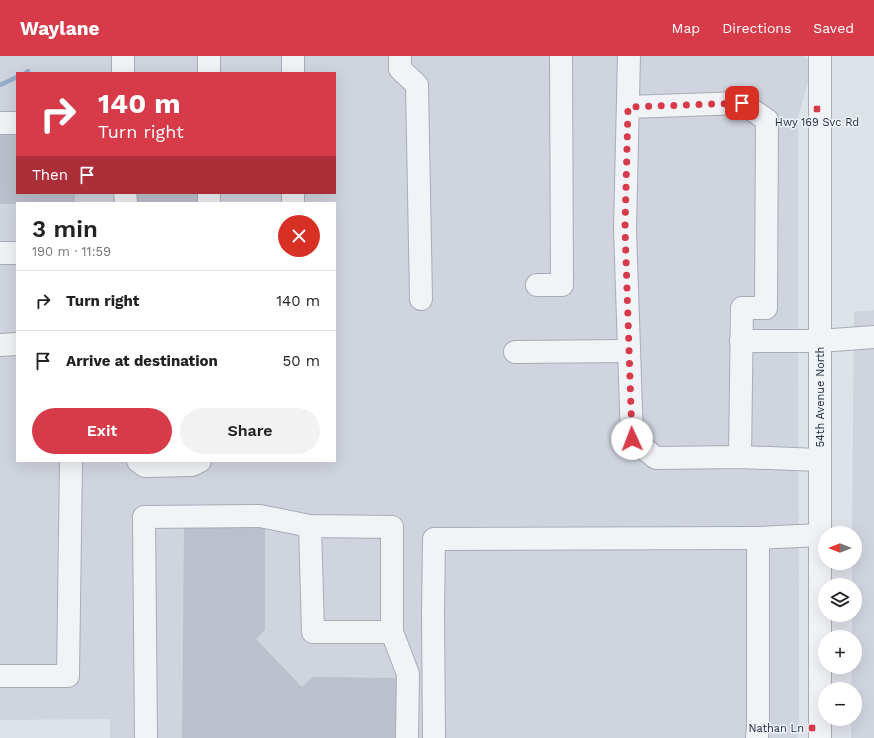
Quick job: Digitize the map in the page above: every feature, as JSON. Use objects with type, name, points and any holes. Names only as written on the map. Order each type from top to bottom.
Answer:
[{"type":"street","points":[[123,56],[123,72]]},
{"type":"street","points":[[209,56],[209,72]]},
{"type":"street","points":[[293,56],[293,72]]},
{"type":"street","points":[[400,56],[400,69],[417,85],[421,298]]},
{"type":"street","points":[[537,285],[562,285],[560,56]]},
{"type":"street","points":[[629,56],[625,228],[632,439],[656,458],[740,457],[820,460]]},
{"type":"street","name":"54th Avenue North","points":[[820,56],[820,526]]},
{"type":"street","points":[[628,107],[742,103],[767,120],[766,308],[742,308],[740,457]]},
{"type":"street","points":[[0,123],[16,124]]},
{"type":"street","points":[[0,253],[16,253]]},
{"type":"street","points":[[741,341],[820,341],[874,337]]},
{"type":"street","points":[[0,345],[16,344]]},
{"type":"street","points":[[515,352],[629,351]]},
{"type":"street","points":[[0,676],[68,676],[71,462]]},
{"type":"street","points":[[139,462],[145,466],[192,465],[198,462]]},
{"type":"street","points":[[146,738],[144,517],[260,516],[310,526],[392,527],[392,632],[408,674],[407,738]]},
{"type":"street","points":[[310,526],[313,632],[392,632]]},
{"type":"street","points":[[434,738],[434,539],[758,538],[818,535]]},
{"type":"street","points":[[757,738],[758,538]]},
{"type":"street","name":"54th Avenue North","points":[[820,570],[820,738]]},
{"type":"shaded area","points":[[0,56],[803,56],[813,63],[798,118],[799,733],[797,738],[110,738],[110,719],[0,720]]},
{"type":"shaded area","points":[[874,310],[874,738],[851,738],[851,726],[862,726],[862,682],[851,682],[852,674],[862,674],[862,630],[852,630],[852,622],[862,622],[862,578],[852,578],[852,570],[862,570],[862,526],[852,526],[854,312]]},
{"type":"building","points":[[0,135],[16,135],[16,194],[75,194],[75,202],[16,202],[16,204],[0,204]]},
{"type":"building","points":[[137,194],[198,194],[198,202],[137,202]]},
{"type":"building","points":[[184,527],[265,527],[265,630],[256,639],[302,687],[313,677],[398,678],[395,738],[182,738]]},
{"type":"waterway","points":[[0,85],[16,77]]},
{"type":"place","name":"Hwy 169 Svc Rd","points":[[817,109]]},
{"type":"place","name":"Nathan Ln","points":[[812,728]]},
{"type":"route","points":[[632,439],[625,228],[628,107],[742,103]]}]
